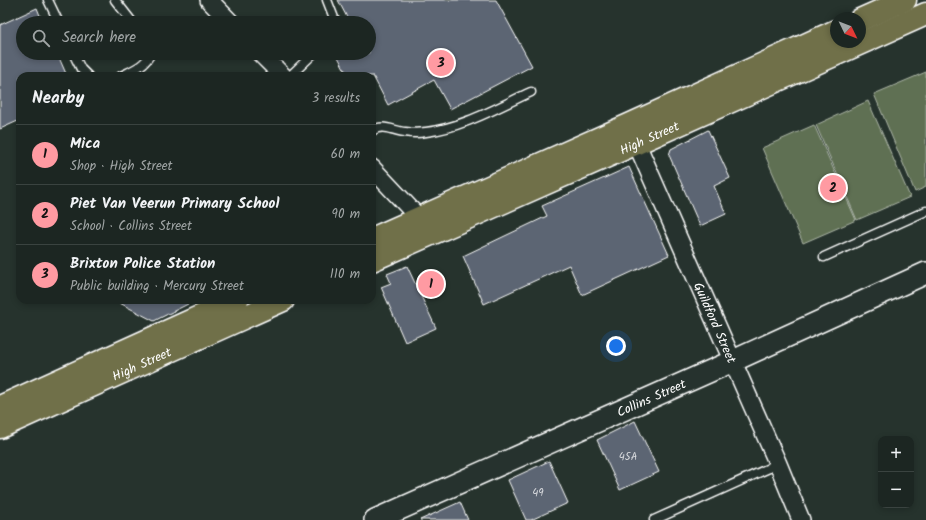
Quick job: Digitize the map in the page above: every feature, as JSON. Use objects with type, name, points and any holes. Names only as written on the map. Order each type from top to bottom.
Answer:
[{"type":"main road","points":[[866,17],[905,0]]},
{"type":"main road","name":"High Street","points":[[376,257],[425,226],[633,134],[926,14]]},
{"type":"main road","name":"High Street","points":[[633,134],[830,34]]},
{"type":"main road","name":"High Street","points":[[376,238],[425,226]]},
{"type":"main road","name":"High Street","points":[[0,407],[229,304]]},
{"type":"main road","name":"High Street","points":[[0,427],[274,304]]},
{"type":"street","points":[[209,0],[224,16]]},
{"type":"street","points":[[267,60],[279,72]]},
{"type":"street","name":"Guildford Street","points":[[633,134],[778,464],[801,520]]},
{"type":"street","points":[[376,172],[425,226]]},
{"type":"street","name":"Collins Street","points":[[375,520],[733,361],[926,273]]},
{"type":"lane","points":[[48,0],[56,16]]},
{"type":"lane","points":[[115,0],[127,16]]},
{"type":"lane","points":[[327,0],[333,16]]},
{"type":"lane","points":[[76,60],[84,72]]},
{"type":"lane","points":[[130,72],[141,67],[148,60]]},
{"type":"lane","points":[[294,72],[307,60]]},
{"type":"lane","points":[[376,129],[380,127],[404,132],[427,132],[461,123],[531,92]]},
{"type":"lane","points":[[824,257],[926,211]]},
{"type":"lane","points":[[654,520],[778,464]]},
{"type":"green space","points":[[926,72],[926,187],[915,192],[874,94]]},
{"type":"green space","points":[[868,101],[910,197],[857,220],[816,125]]},
{"type":"green space","points":[[814,125],[856,220],[803,243],[762,148]]},
{"type":"building","points":[[338,0],[496,0],[532,66],[450,109],[434,80],[388,105],[376,82],[376,72],[346,72],[340,60],[376,60],[376,16],[346,16]]},
{"type":"building","points":[[37,8],[40,16],[20,16]]},
{"type":"building","points":[[16,18],[16,60],[60,60],[65,72],[16,72],[16,122],[0,129],[0,25]]},
{"type":"building","points":[[708,130],[730,178],[714,186],[726,214],[700,226],[669,155],[671,149]]},
{"type":"building","points":[[629,167],[669,255],[582,295],[569,265],[484,304],[463,256],[547,216],[542,206]]},
{"type":"building","points":[[407,266],[436,328],[405,342],[381,287],[391,283],[387,274]]},
{"type":"building","points":[[122,304],[188,304],[154,321]]},
{"type":"building","points":[[635,421],[659,472],[620,490],[597,440]]},
{"type":"building","points":[[549,461],[568,503],[531,520],[526,520],[508,480]]},
{"type":"building","points":[[460,502],[468,520],[420,520]]},
{"type":"place","name":"Brixton Police Station","points":[[441,63]]},
{"type":"place","name":"Piet Van Veerun Primary School","points":[[833,188]]},
{"type":"place","name":"Mica","points":[[431,284]]}]
